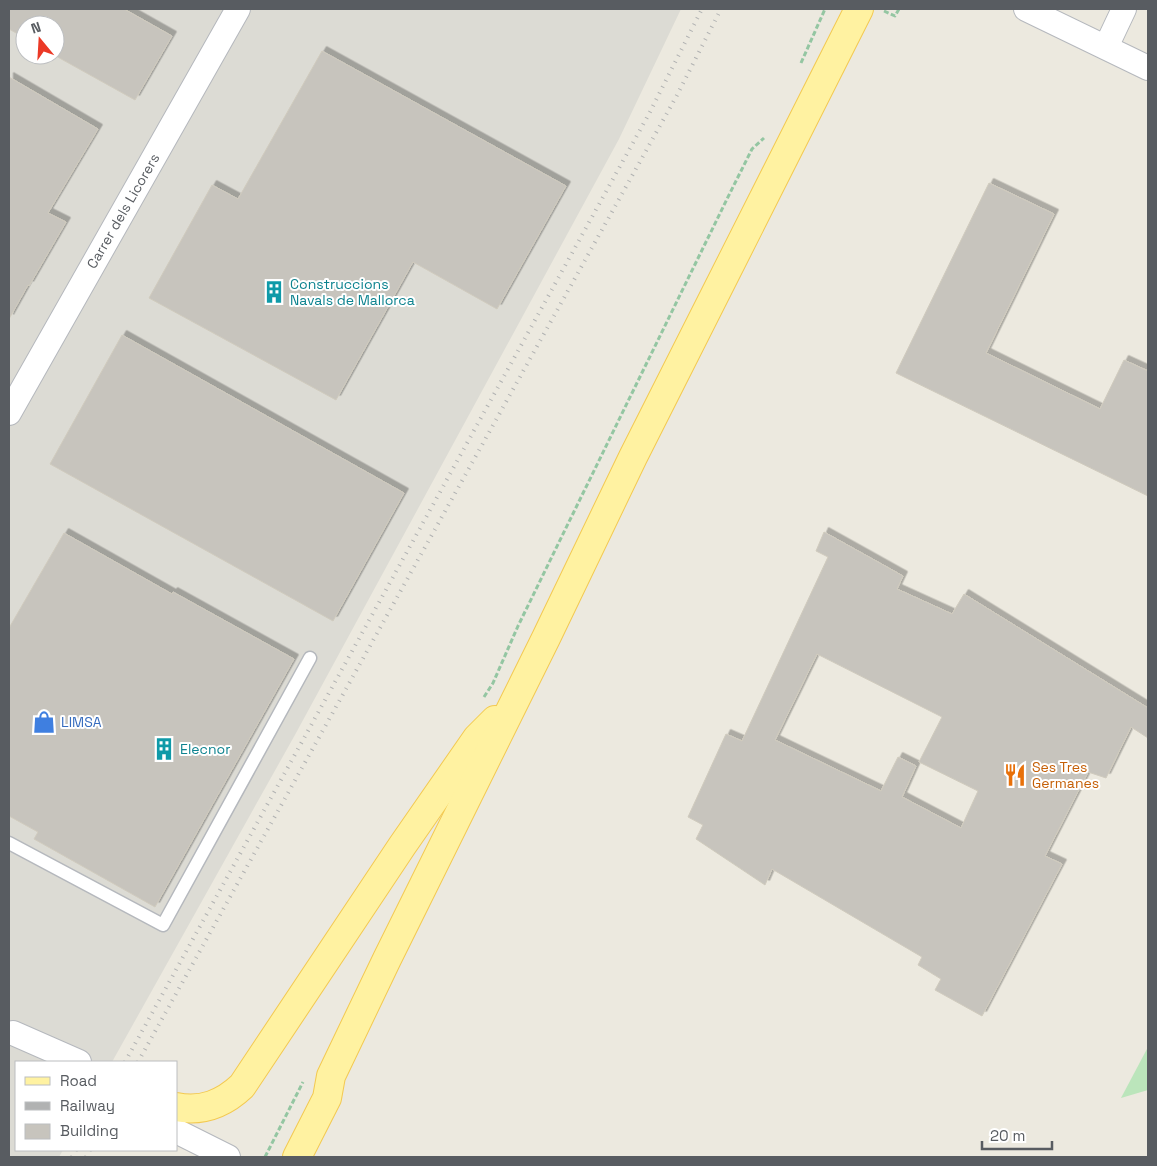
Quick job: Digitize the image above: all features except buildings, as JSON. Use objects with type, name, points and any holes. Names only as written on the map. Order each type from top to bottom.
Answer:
[{"type":"main road","points":[[297,1157],[326,1098],[331,1076],[386,959],[517,698],[633,457],[860,9]]},
{"type":"main road","points":[[178,1107],[199,1109],[212,1106],[225,1100],[242,1086],[402,846],[477,738],[517,698]]},
{"type":"main road","points":[[284,1157],[315,1094],[331,1076]]},
{"type":"street","name":"Carrer dels Licorers","points":[[9,413],[238,9]]},
{"type":"street","points":[[1026,9],[1148,68]]},
{"type":"street","points":[[1106,47],[1124,9]]},
{"type":"street","points":[[11,1032],[54,1061]]},
{"type":"street","points":[[11,1032],[77,1061]]},
{"type":"street","points":[[178,1132],[228,1157]]},
{"type":"lane","points":[[9,842],[164,925],[310,658]]},
{"type":"path","points":[[800,66],[825,9]]},
{"type":"path","points":[[878,9],[895,16],[899,9]]},
{"type":"path","points":[[480,704],[493,682],[551,557],[752,149],[763,140],[767,132]]},
{"type":"path","points":[[266,1157],[304,1079]]},
{"type":"shaded area","points":[[9,9],[681,9],[619,139],[296,733],[113,1061],[15,1061],[15,1151],[62,1151],[59,1157],[9,1157]]},
{"type":"green space","points":[[1148,1047],[1148,1090],[1121,1098]]},
{"type":"railway","points":[[126,1061],[650,112],[702,9]]},
{"type":"railway","points":[[139,1061],[676,97],[721,9]]},
{"type":"railway","points":[[72,1157],[75,1151]]},
{"type":"railway","points":[[86,1157],[89,1151]]},
{"type":"place","name":"Construccions Navals de Mallorca","points":[[274,292]]},
{"type":"place","name":"LIMSA","points":[[44,722]]},
{"type":"place","name":"Elecnor","points":[[164,749]]},
{"type":"place","name":"Ses Tres Germanes","points":[[1015,775]]}]
